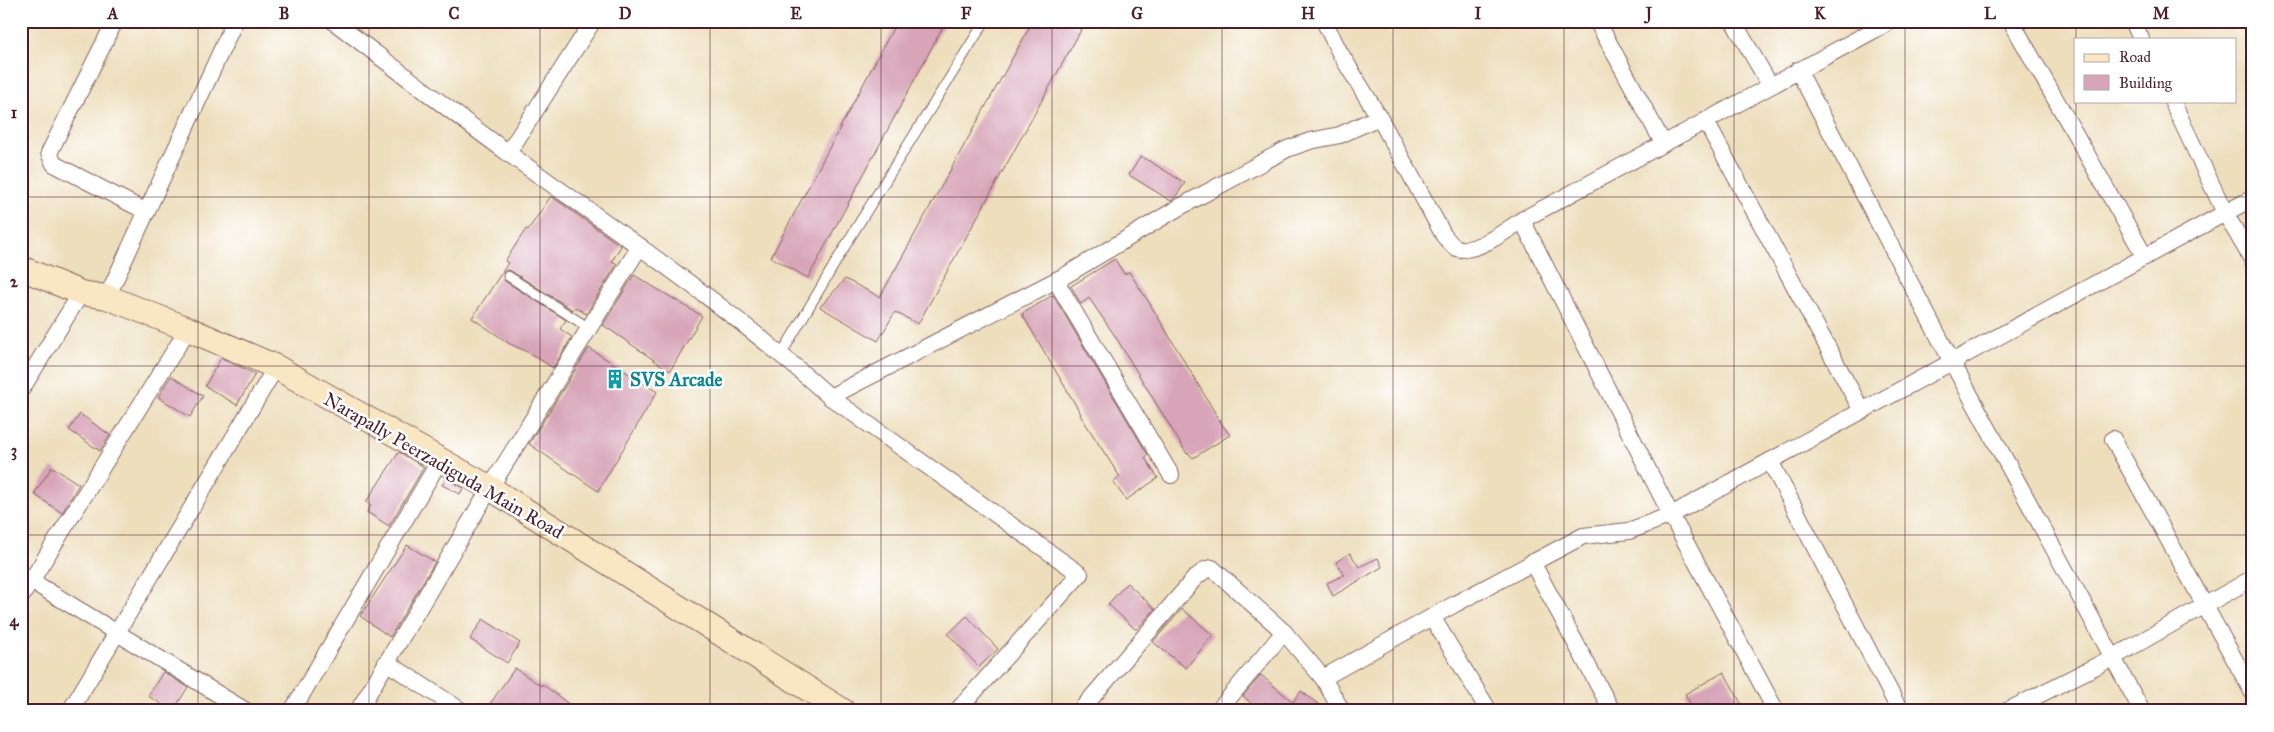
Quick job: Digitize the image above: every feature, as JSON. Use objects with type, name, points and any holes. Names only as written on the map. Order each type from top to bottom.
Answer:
[{"type":"street","points":[[115,21],[49,153],[54,164],[146,212]]},
{"type":"street","points":[[107,297],[235,21]]},
{"type":"street","points":[[333,21],[508,153],[640,246],[782,354],[830,398],[1080,574],[956,711]]},
{"type":"street","points":[[508,153],[593,21]]},
{"type":"street","points":[[1324,21],[1340,54],[1379,117],[1444,236],[1454,247],[1463,250],[1480,245],[1522,220],[1770,86],[1881,23]]},
{"type":"street","points":[[1597,21],[1664,143]]},
{"type":"street","points":[[1733,21],[1770,86]]},
{"type":"street","points":[[2011,21],[2145,257]]},
{"type":"street","points":[[2133,21],[2141,38]]},
{"type":"street","points":[[2250,21],[2253,26]]},
{"type":"street","points":[[1798,70],[1952,362],[2142,711]]},
{"type":"street","points":[[2172,102],[2226,213],[2253,261]]},
{"type":"street","points":[[830,398],[1056,280],[1178,208],[1287,149],[1310,140],[1340,134],[1379,117]]},
{"type":"street","points":[[1705,120],[1862,411]]},
{"type":"street","points":[[1323,678],[1532,562],[1583,536],[1629,531],[1671,516],[2253,198]]},
{"type":"street","points":[[1522,220],[1671,516],[1776,711]]},
{"type":"street","points":[[358,711],[490,488],[640,246]]},
{"type":"street","name":"Narapally Peerzadiguda Main Road","points":[[21,268],[81,293],[107,297],[276,367],[490,488],[843,711]]},
{"type":"street","points":[[1056,280],[1171,475]]},
{"type":"street","points":[[21,390],[81,293]]},
{"type":"street","points":[[21,597],[26,578],[188,329]]},
{"type":"street","points":[[70,711],[276,367]]},
{"type":"street","points":[[2113,439],[2253,693]]},
{"type":"street","points":[[292,711],[440,460]]},
{"type":"street","points":[[1770,461],[1900,711]]},
{"type":"street","points":[[1532,562],[1610,707]]},
{"type":"street","points":[[1080,711],[1195,578],[1205,570],[1212,568],[1284,632],[1323,678],[1342,711]]},
{"type":"street","points":[[26,578],[246,711]]},
{"type":"street","points":[[2016,709],[2112,658],[2253,578]]},
{"type":"street","points":[[1432,617],[1489,711]]},
{"type":"street","points":[[1218,711],[1284,632]]},
{"type":"street","points":[[386,662],[462,711]]},
{"type":"lane","points":[[782,354],[853,233],[985,21]]},
{"type":"lane","points":[[508,276],[589,328]]},
{"type":"building","points":[[897,21],[946,21],[808,278],[771,257]]},
{"type":"building","points":[[1033,21],[1066,21],[1081,30],[918,324],[895,312],[878,341],[820,307],[845,279],[880,297]]},
{"type":"building","points":[[1141,156],[1185,183],[1174,199],[1171,201],[1129,175]]},
{"type":"building","points":[[551,196],[621,246],[612,261],[617,264],[586,314],[575,307],[573,310],[511,271],[506,270],[503,273],[505,281],[566,320],[560,329],[572,337],[553,368],[530,353],[510,344],[472,318],[508,263],[505,261]]},
{"type":"building","points":[[1115,259],[1124,274],[1129,272],[1150,304],[1230,435],[1193,458],[1187,454],[1115,336],[1089,298],[1081,304],[1071,286]]},
{"type":"building","points":[[634,275],[702,316],[670,371],[603,325]]},
{"type":"building","points":[[1053,295],[1148,455],[1145,458],[1158,478],[1126,500],[1113,482],[1120,477],[1080,415],[1022,314]]},
{"type":"building","points":[[589,348],[657,392],[598,491],[529,444]]},
{"type":"building","points":[[221,358],[255,374],[237,405],[205,386]]},
{"type":"building","points":[[171,376],[203,396],[190,417],[158,397]]},
{"type":"building","points":[[80,414],[110,435],[100,451],[69,430]]},
{"type":"building","points":[[399,452],[424,467],[389,526],[367,512],[371,505],[366,502]]},
{"type":"building","points":[[52,467],[79,484],[62,513],[34,494]]},
{"type":"building","points":[[446,479],[463,488],[460,494],[442,485]]},
{"type":"building","points":[[407,545],[435,562],[390,637],[360,616]]},
{"type":"building","points":[[1350,553],[1359,567],[1378,558],[1382,567],[1333,596],[1327,583],[1344,575],[1336,562]]},
{"type":"building","points":[[1127,583],[1155,609],[1137,629],[1108,604]]},
{"type":"building","points":[[1182,609],[1213,635],[1186,668],[1153,642]]},
{"type":"building","points":[[967,616],[998,649],[979,667],[948,634]]},
{"type":"building","points":[[483,619],[520,643],[507,663],[470,639]]},
{"type":"building","points":[[515,668],[541,686],[542,684],[578,711],[485,711]]},
{"type":"building","points":[[163,672],[188,687],[173,711],[148,696]]},
{"type":"building","points":[[1724,672],[1742,705],[1731,711],[1694,711],[1685,694]]},
{"type":"building","points":[[1261,675],[1293,702],[1301,691],[1327,711],[1260,711],[1243,696]]},
{"type":"place","name":"SVS Arcade","points":[[615,379]]}]
